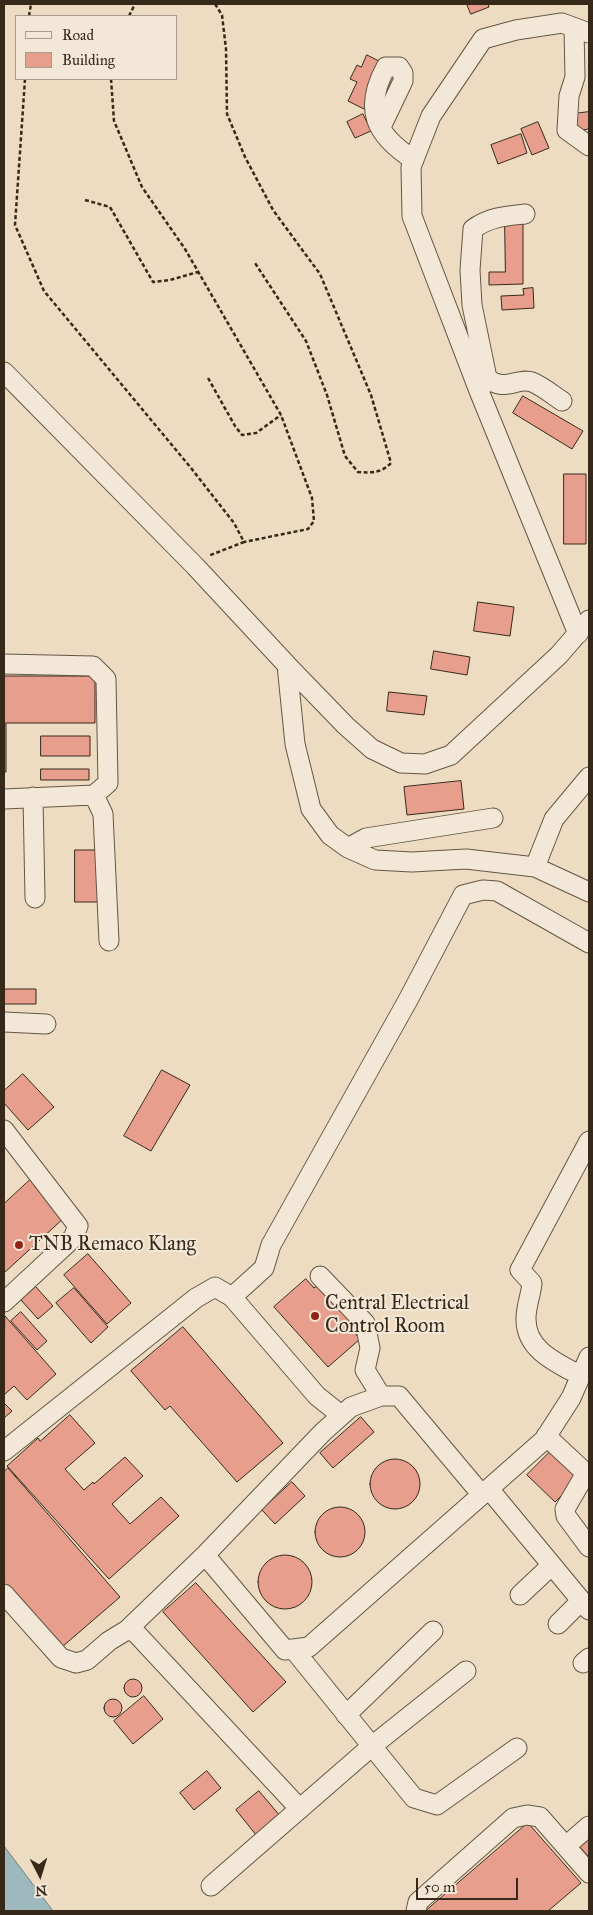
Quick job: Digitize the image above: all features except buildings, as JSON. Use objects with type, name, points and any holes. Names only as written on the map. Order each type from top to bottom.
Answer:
[{"type":"street","points":[[4,372],[194,566],[346,726],[372,749],[401,764],[425,764],[451,755],[559,654],[584,627],[412,216],[411,168],[431,116],[483,40],[516,30],[562,24],[582,30],[575,77],[569,96],[567,130],[589,146]]},
{"type":"street","points":[[381,127],[395,148],[414,160]]},
{"type":"street","points":[[483,385],[472,305],[470,270],[473,229],[482,222],[501,216],[525,214]]},
{"type":"street","points":[[483,385],[531,382],[562,401]]},
{"type":"street","points":[[4,664],[92,666],[106,679],[108,783],[94,795],[4,798]]},
{"type":"street","points":[[287,665],[295,744],[310,809],[330,835],[348,848],[376,860],[412,862],[466,858],[535,867],[589,892]]},
{"type":"street","points":[[535,867],[554,819],[589,777]]},
{"type":"street","points":[[94,795],[102,814],[109,941]]},
{"type":"street","points":[[33,798],[35,898]]},
{"type":"street","points":[[348,848],[366,838],[493,818]]},
{"type":"street","points":[[232,1297],[264,1268],[272,1245],[408,1000],[463,895],[483,890],[497,891],[589,943]]},
{"type":"street","points":[[4,1022],[46,1024]]},
{"type":"street","points":[[4,1130],[78,1226],[73,1238],[4,1302]]},
{"type":"street","points":[[581,1376],[545,1356],[529,1338],[526,1318],[532,1283],[520,1270],[589,1141]]},
{"type":"street","points":[[320,1276],[365,1323],[370,1348],[365,1370],[381,1396]]},
{"type":"street","points":[[4,1451],[196,1298],[215,1286],[232,1297],[317,1396],[341,1415]]},
{"type":"street","points":[[205,1555],[285,1650],[309,1647],[486,1492],[546,1436],[571,1398],[589,1357]]},
{"type":"street","points":[[4,1594],[61,1658],[76,1663],[87,1660],[109,1641],[127,1630],[205,1555],[341,1415],[351,1407],[381,1396],[399,1396],[552,1565],[585,1605],[558,1624]]},
{"type":"street","points":[[546,1436],[588,1475],[565,1509],[566,1516],[589,1547]]},
{"type":"street","points":[[520,1595],[552,1565]]},
{"type":"street","points":[[127,1630],[136,1632],[300,1809]]},
{"type":"street","points":[[346,1715],[433,1631]]},
{"type":"street","points":[[294,1650],[414,1798],[437,1805],[517,1748]]},
{"type":"street","points":[[211,1886],[372,1746],[466,1671]]},
{"type":"street","points":[[416,1911],[418,1902],[513,1818],[527,1815],[540,1817],[589,1873]]},
{"type":"street","points":[[566,1846],[589,1826]]},
{"type":"path","points":[[215,4],[222,15],[226,48],[227,114],[245,158],[273,210],[320,274],[371,395],[391,463],[384,470],[373,473],[358,472],[345,456],[327,395],[306,341],[255,263]]},
{"type":"path","points":[[25,80],[15,224],[44,291],[191,468],[234,523],[244,542]]},
{"type":"path","points":[[111,80],[114,121],[142,187],[185,249],[281,416],[312,498],[314,521],[308,529],[244,542],[210,555],[194,566]]},
{"type":"path","points":[[85,200],[110,206],[153,282],[170,280],[198,272]]},
{"type":"path","points":[[208,378],[235,426],[242,434],[256,433],[281,416]]},
{"type":"water","points":[[4,1846],[53,1911],[4,1911]]},
{"type":"place","name":"TNB Remaco Klang","points":[[19,1245]]},
{"type":"place","name":"Central Electrical Control Room","points":[[315,1316]]}]
